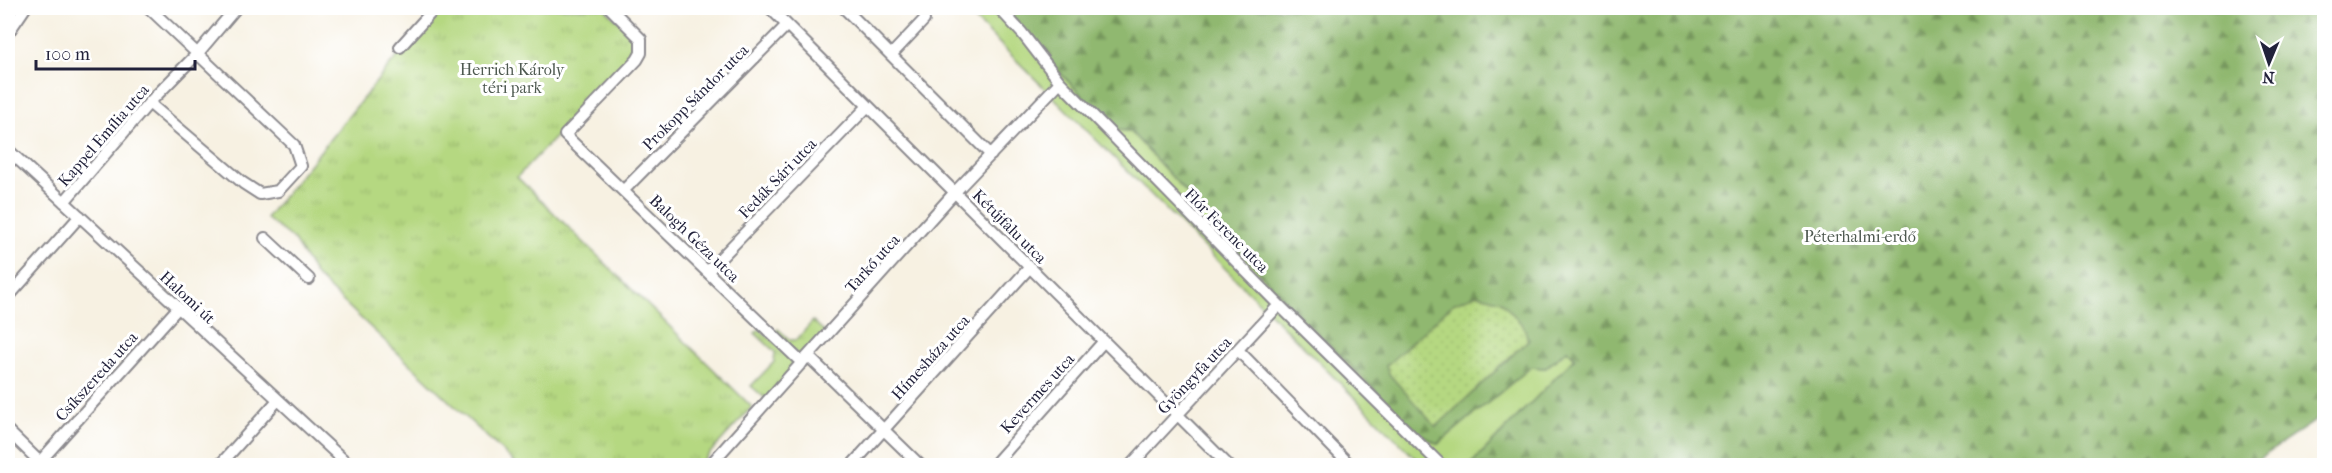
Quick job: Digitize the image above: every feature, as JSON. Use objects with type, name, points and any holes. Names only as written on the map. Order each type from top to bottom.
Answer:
[{"type":"street","points":[[8,33],[25,8]]},
{"type":"street","points":[[149,8],[294,145],[301,166],[278,191],[260,194],[243,183],[149,103]]},
{"type":"street","name":"Kappel Emília utca","points":[[64,202],[149,103],[236,8]]},
{"type":"street","name":"Balogh Géza utca","points":[[610,8],[641,39],[641,53],[637,60],[565,135],[708,271],[921,465]]},
{"type":"street","name":"Kétújfalu utca","points":[[770,8],[1228,465]]},
{"type":"street","points":[[844,8],[991,155]]},
{"type":"street","name":"Flór Ferenc utca","points":[[999,8],[1022,33],[1060,82],[1434,463]]},
{"type":"street","points":[[400,47],[430,9]]},
{"type":"street","points":[[891,55],[924,20]]},
{"type":"street","name":"Prokopp Sándor utca","points":[[624,190],[788,25]]},
{"type":"street","name":"Tarkő utca","points":[[709,465],[955,192],[1060,82]]},
{"type":"street","name":"Fedák Sári utca","points":[[708,271],[868,106]]},
{"type":"street","name":"Halomi út","points":[[8,150],[350,465]]},
{"type":"street","points":[[8,297],[80,216]]},
{"type":"street","points":[[265,238],[309,279]]},
{"type":"street","name":"Hímesháza utca","points":[[851,465],[1030,267]]},
{"type":"street","name":"Gyöngyfa utca","points":[[1130,465],[1279,305]]},
{"type":"street","name":"Csíkszereda utca","points":[[40,464],[178,308]]},
{"type":"street","name":"Kevermes utca","points":[[993,465],[1104,341]]},
{"type":"street","points":[[1238,350],[1349,465]]},
{"type":"street","points":[[219,465],[279,400]]},
{"type":"street","points":[[8,431],[40,464]]},
{"type":"green space","name":"Herrich Károly téri park","points":[[441,8],[604,8],[632,36],[636,49],[634,56],[517,177],[752,407],[699,465],[517,465],[316,276],[294,240],[266,218],[390,65]]},
{"type":"green space","points":[[964,8],[998,8],[1115,130],[1130,131],[1292,308],[1419,433],[1438,444],[1531,367],[1546,368],[1567,350],[1575,358],[1470,465],[1422,465]]},
{"type":"green space","name":"Péterhalmi-erdő","points":[[998,8],[2324,8],[2324,415],[2250,465],[1470,465],[1575,358],[1567,350],[1545,368],[1531,367],[1438,444],[1419,433],[1292,308],[1130,131],[1115,130]],"holes":[[[1528,340],[1437,426],[1390,375],[1386,366]]]},
{"type":"green space","points":[[1477,294],[1501,301],[1524,327],[1528,340],[1436,427],[1390,375],[1386,366],[1453,304]]},
{"type":"green space","points":[[813,321],[827,334],[802,359],[775,333],[778,329],[790,340],[796,340]]},
{"type":"green space","points":[[760,329],[798,364],[766,399],[751,386],[774,362],[775,352],[755,333]]}]
